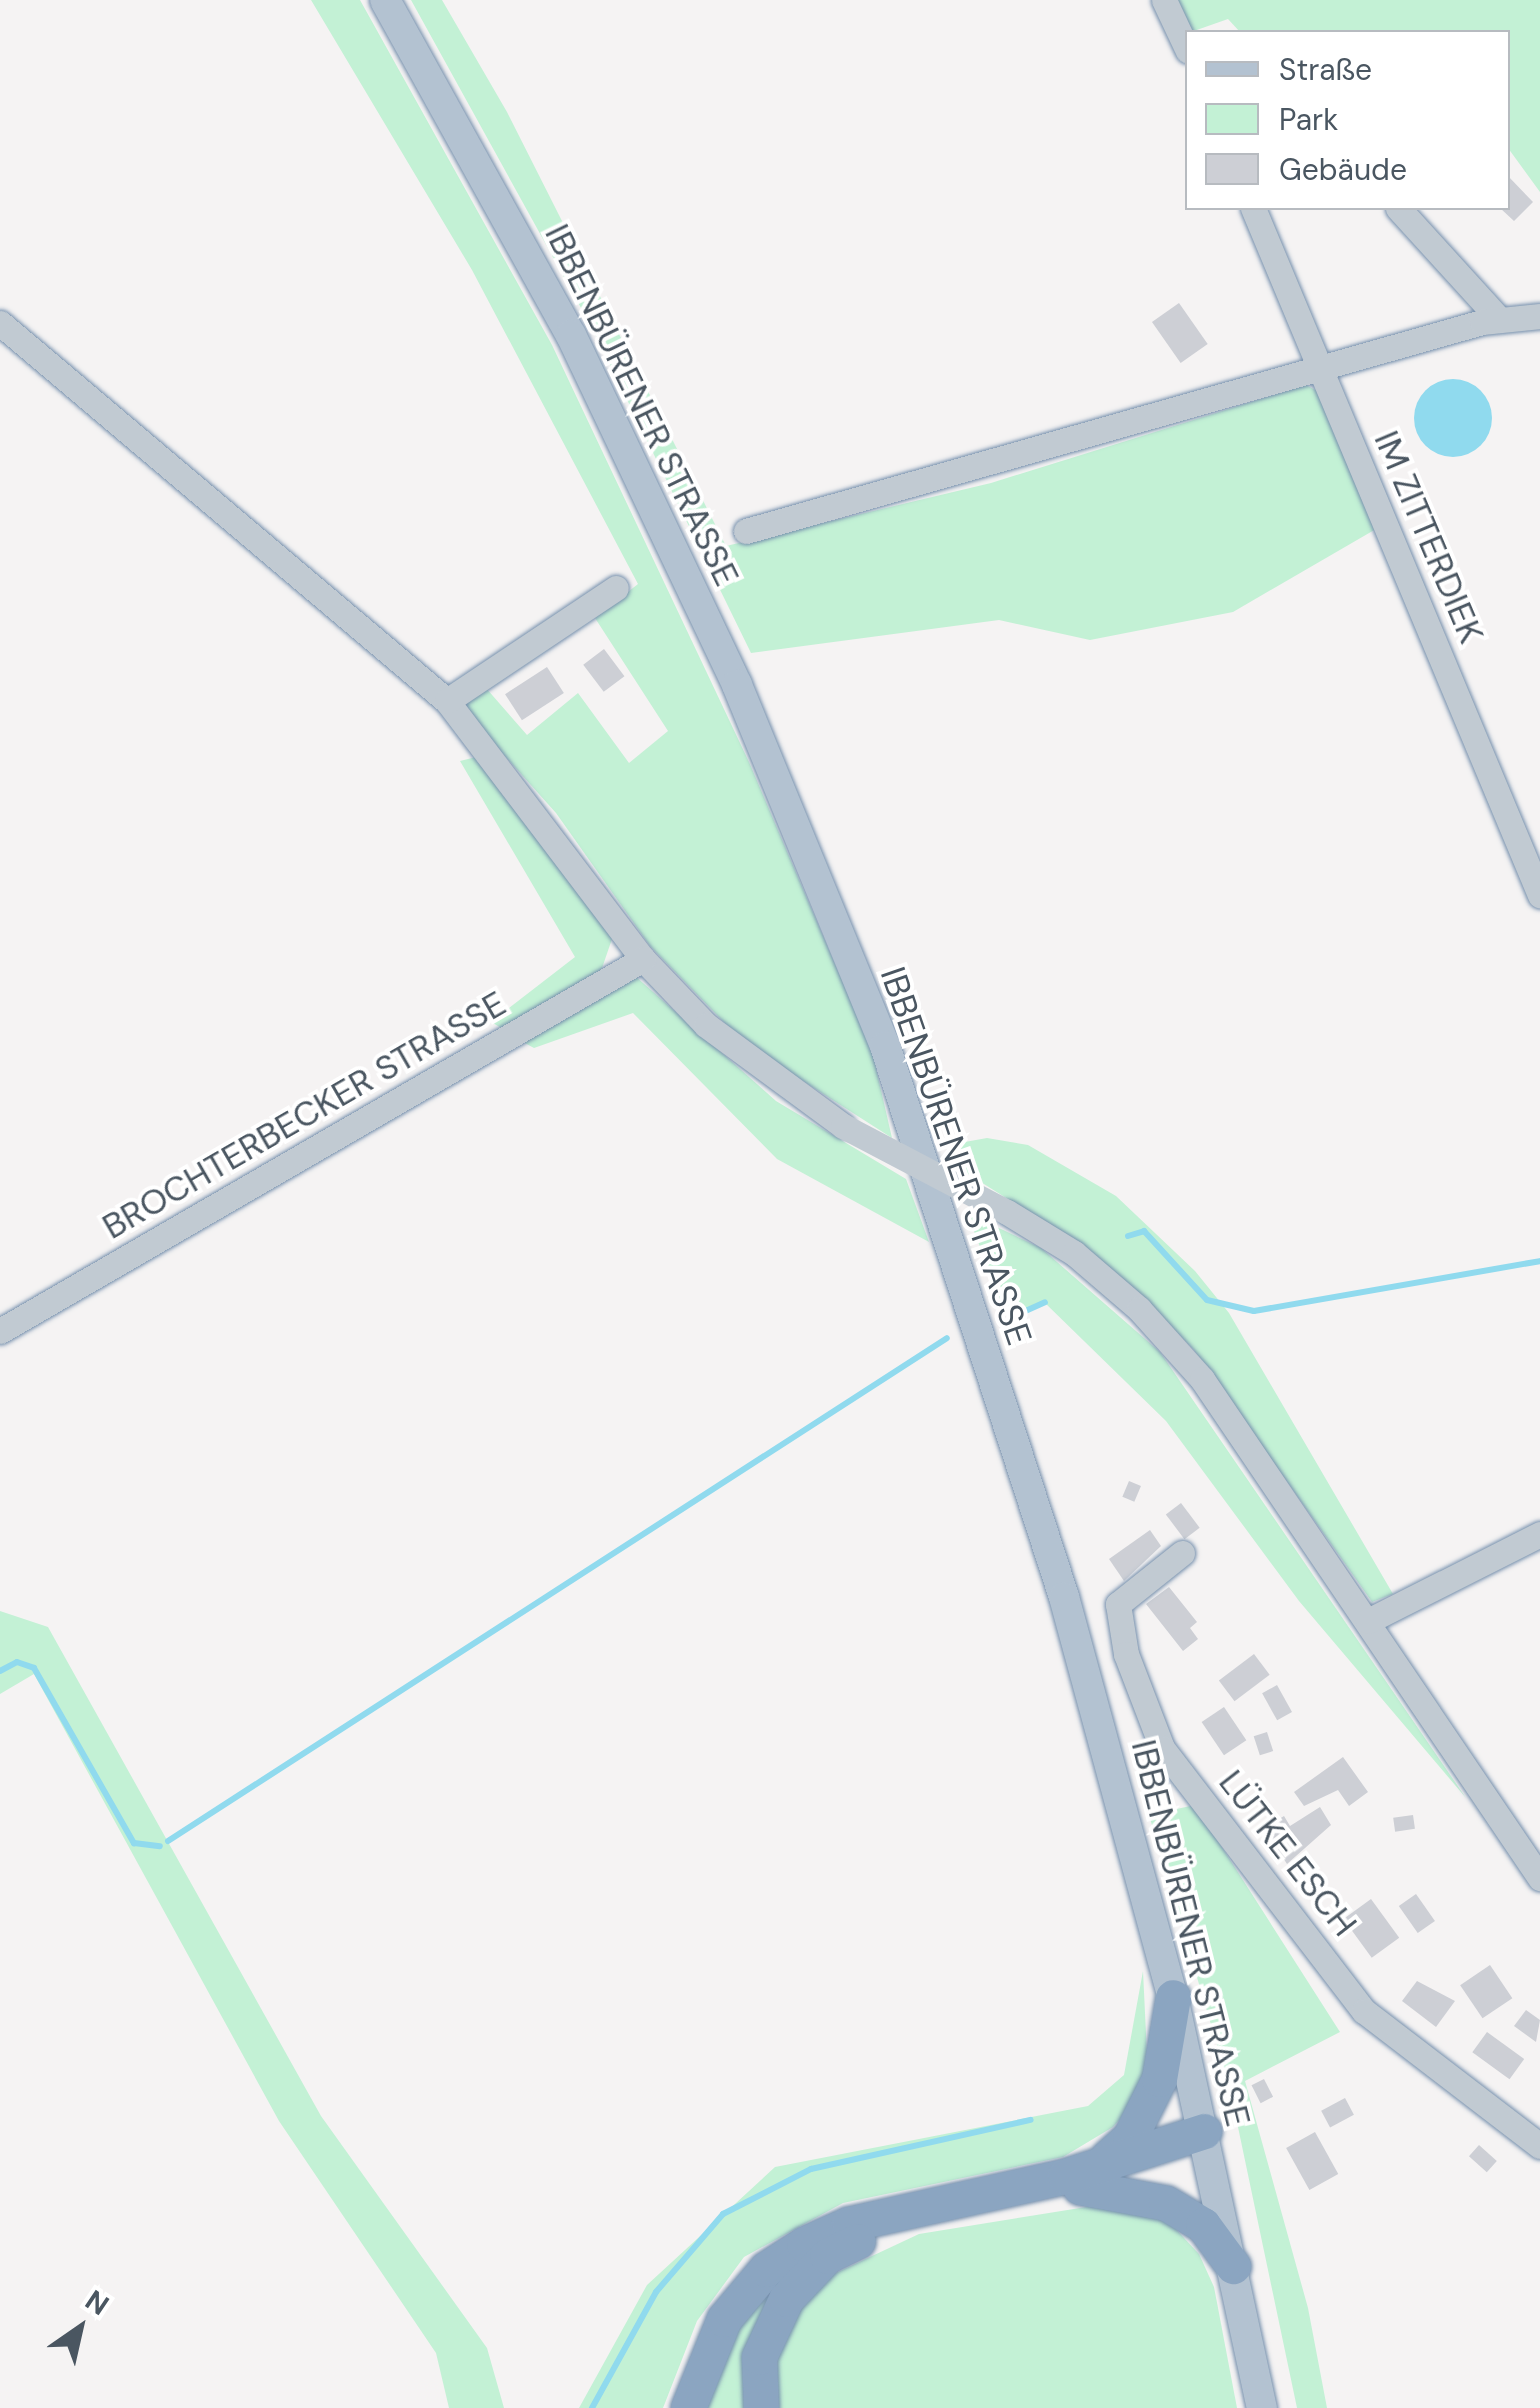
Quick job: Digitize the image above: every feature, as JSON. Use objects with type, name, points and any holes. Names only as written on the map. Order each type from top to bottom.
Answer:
[{"type":"highway","points":[[1106,2159],[1130,2137],[1159,2079],[1172,1996]]},
{"type":"highway","points":[[688,2408],[724,2318],[766,2269],[804,2244],[849,2224],[1065,2176],[1106,2159],[1207,2142]]},
{"type":"highway","points":[[761,2408],[759,2357],[786,2300],[827,2256],[880,2230],[1080,2187],[1207,2142]]},
{"type":"highway","points":[[1080,2187],[1166,2203],[1204,2225],[1232,2266]]},
{"type":"main road","name":"IBBENBÜRENER STRASSE","points":[[384,0],[571,335],[737,685],[885,1046],[1064,1597],[1172,1996],[1207,2142],[1262,2408]]},
{"type":"street","points":[[1164,0],[1185,45]]},
{"type":"street","name":"IM ZITTERDIEK","points":[[1254,210],[1540,895]]},
{"type":"street","points":[[1400,210],[1500,320]]},
{"type":"street","points":[[746,531],[1320,368],[1500,320],[1540,316]]},
{"type":"street","points":[[0,323],[447,701],[643,959],[706,1024],[843,1126],[1007,1212],[1074,1253],[1190,1365],[1540,1878]]},
{"type":"street","points":[[447,701],[616,588]]},
{"type":"street","name":"BROCHTERBECKER STRASSE","points":[[0,1331],[643,959]]},
{"type":"street","points":[[1368,1621],[1540,1534]]},
{"type":"street","name":"LÜTKE ESCH","points":[[1182,1553],[1118,1604],[1126,1654],[1162,1748],[1364,2011],[1540,2146]]},
{"type":"green space","points":[[311,0],[360,0],[552,345],[749,762],[872,1051],[892,1138],[745,1044],[650,946],[556,813],[460,706],[486,688],[527,735],[578,693],[629,763],[668,731],[595,618],[638,584],[472,270]]},
{"type":"green space","points":[[411,0],[442,0],[507,112],[726,546],[991,483],[1306,385],[1321,393],[1376,529],[1233,612],[1090,640],[999,620],[751,653],[591,326]]},
{"type":"green space","points":[[1177,0],[1540,0],[1540,192],[1510,151],[1510,30],[1238,30],[1228,19],[1190,30]]},
{"type":"green space","points":[[476,757],[612,939],[601,971],[505,1030],[491,1022],[575,957],[460,761]]},
{"type":"green space","points":[[634,975],[776,1101],[906,1179],[929,1242],[777,1159],[633,1013],[534,1048],[521,1041]]},
{"type":"green space","points":[[987,1138],[1028,1145],[1116,1196],[1195,1271],[1229,1313],[1393,1594],[1372,1602],[1194,1350],[1134,1289],[1076,1242],[957,1167],[948,1145]]},
{"type":"green space","points":[[967,1213],[1041,1248],[1160,1352],[1466,1798],[1299,1601],[1166,1421],[1044,1302],[1007,1317]]},
{"type":"green space","points":[[0,1611],[48,1627],[321,2116],[487,2348],[504,2408],[449,2408],[436,2353],[279,2121],[34,1674],[0,1694]]},
{"type":"green space","points":[[1195,1805],[1340,2032],[1245,2081],[1308,2308],[1327,2408],[1297,2408],[1230,2089],[1149,1815]]},
{"type":"green space","points":[[1143,1971],[1147,2055],[1139,2098],[1113,2127],[1063,2157],[843,2203],[744,2257],[697,2321],[663,2408],[579,2408],[647,2285],[775,2167],[1088,2106],[1124,2075]]},
{"type":"green space","points":[[1105,2204],[1170,2223],[1199,2254],[1214,2287],[1237,2408],[774,2408],[778,2353],[793,2315],[823,2279],[919,2234]]},
{"type":"green space","points":[[831,2246],[751,2408],[696,2408],[742,2306]]},
{"type":"water","points":[[1453,379],[1468,382],[1480,391],[1489,403],[1489,433],[1480,445],[1468,454],[1453,457],[1438,454],[1426,445],[1417,433],[1414,418],[1417,403],[1426,391],[1438,382]]},
{"type":"building","points":[[1510,178],[1533,202],[1514,221],[1502,210],[1510,210]]},
{"type":"building","points":[[1179,303],[1208,344],[1181,363],[1152,322]]},
{"type":"building","points":[[604,649],[624,676],[604,692],[583,665]]},
{"type":"building","points":[[547,667],[564,693],[522,720],[505,694]]},
{"type":"building","points":[[1129,1481],[1141,1486],[1134,1502],[1122,1497]]},
{"type":"building","points":[[1181,1503],[1200,1528],[1184,1539],[1166,1514]]},
{"type":"building","points":[[1150,1530],[1161,1546],[1124,1581],[1109,1559]]},
{"type":"building","points":[[1169,1587],[1197,1622],[1190,1628],[1198,1639],[1183,1651],[1146,1604]]},
{"type":"building","points":[[1254,1654],[1270,1675],[1235,1701],[1219,1680]]},
{"type":"building","points":[[1277,1685],[1292,1712],[1277,1720],[1262,1693]]},
{"type":"building","points":[[1224,1707],[1246,1740],[1224,1755],[1202,1722]]},
{"type":"building","points":[[1267,1732],[1273,1751],[1260,1755],[1254,1736]]},
{"type":"building","points":[[1343,1757],[1368,1792],[1349,1806],[1338,1790],[1304,1806],[1294,1792]]},
{"type":"building","points":[[1320,1807],[1331,1825],[1287,1864],[1264,1828],[1284,1816],[1290,1826]]},
{"type":"building","points":[[1413,1815],[1415,1829],[1395,1832],[1393,1818]]},
{"type":"building","points":[[1416,1894],[1435,1921],[1418,1933],[1399,1906]]},
{"type":"building","points":[[1371,1899],[1399,1938],[1372,1958],[1343,1919]]},
{"type":"building","points":[[1490,1965],[1512,1998],[1483,2018],[1460,1985]]},
{"type":"building","points":[[1417,1981],[1455,2001],[1436,2027],[1402,2001]]},
{"type":"building","points":[[1526,2010],[1540,2020],[1536,2042],[1514,2026]]},
{"type":"building","points":[[1487,2032],[1524,2059],[1510,2079],[1472,2052]]},
{"type":"building","points":[[1264,2079],[1273,2097],[1261,2103],[1252,2085]]},
{"type":"building","points":[[1345,2098],[1354,2115],[1330,2127],[1321,2111]]},
{"type":"building","points":[[1315,2132],[1338,2174],[1309,2190],[1286,2148]]},
{"type":"building","points":[[1479,2145],[1497,2161],[1487,2172],[1469,2156]]},
{"type":"waterway","points":[[1128,1236],[1144,1231],[1207,1300],[1254,1311],[1540,1261]]},
{"type":"waterway","points":[[1012,1317],[1045,1302]]},
{"type":"waterway","points":[[168,1841],[947,1338]]},
{"type":"waterway","points":[[0,1671],[17,1662],[34,1668],[134,1843],[160,1846]]},
{"type":"waterway","points":[[592,2408],[656,2292],[723,2214],[811,2169],[1031,2120]]}]
